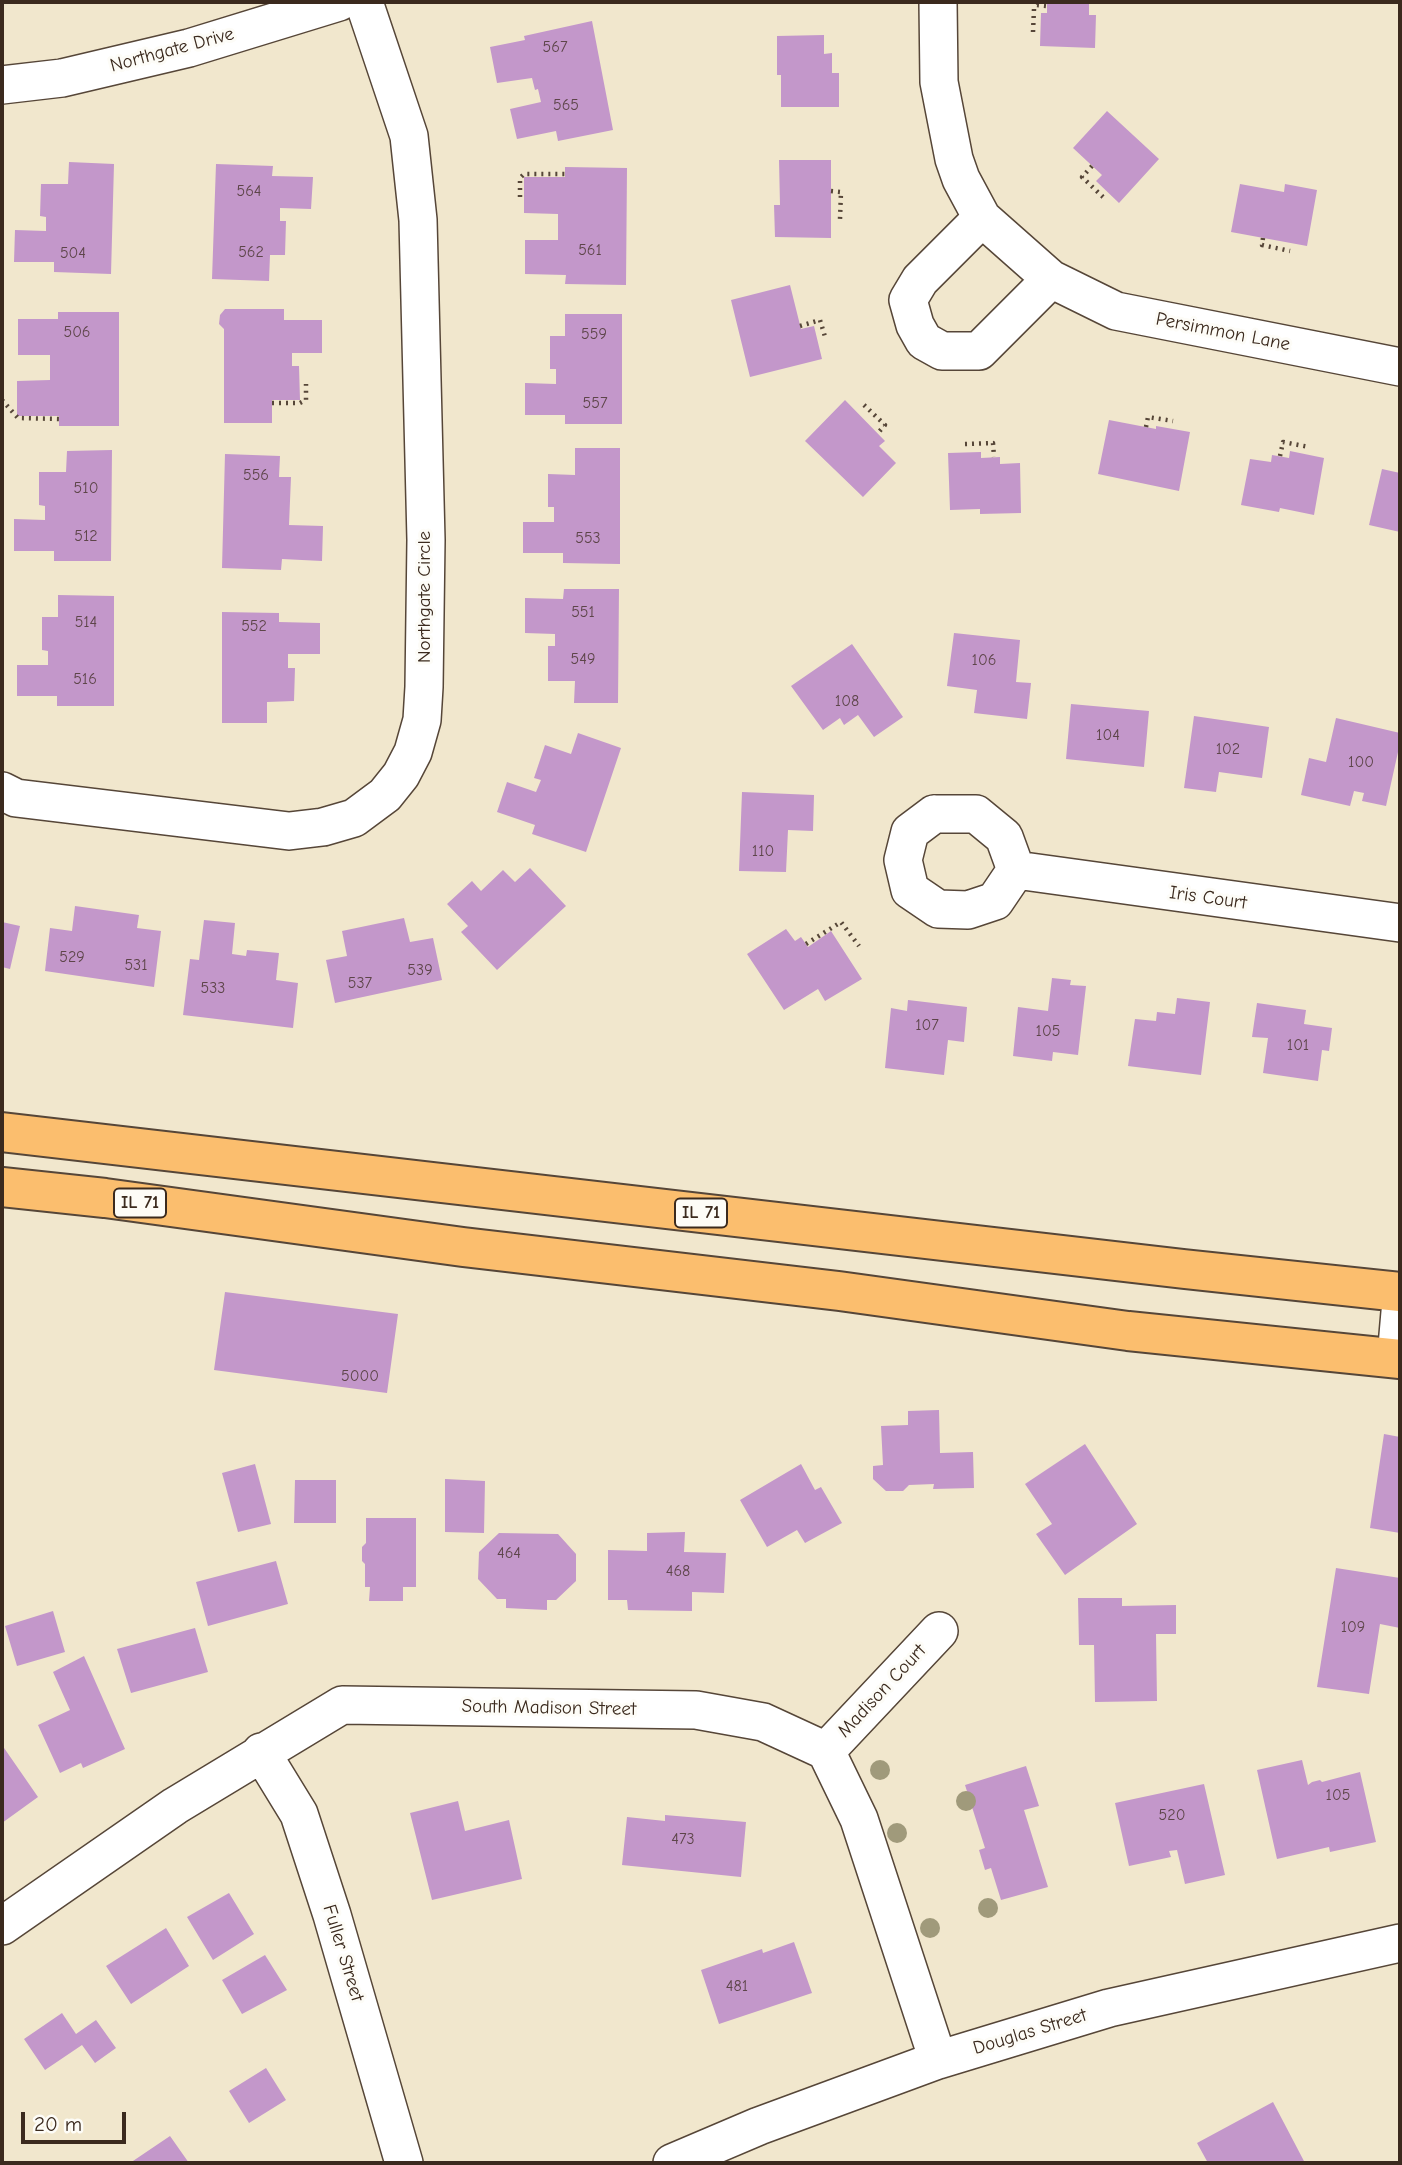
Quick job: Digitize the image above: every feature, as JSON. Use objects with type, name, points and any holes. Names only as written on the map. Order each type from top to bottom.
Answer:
[{"type":"main road","name":"IL 71","points":[[2,1132],[1142,1265],[1400,1292]]},
{"type":"main road","name":"IL 71","points":[[2,1186],[463,1247],[839,1291],[1128,1331],[1398,1358]]},
{"type":"street","name":"Northgate Drive","points":[[2,85],[62,78],[189,48],[339,2]]},
{"type":"street","name":"Northgate Circle","points":[[2,791],[16,798],[289,831],[323,827],[354,818],[385,795],[401,775],[413,752],[422,720],[426,540],[418,220],[409,136],[364,2]]},
{"type":"street","name":"Persimmon Lane","points":[[938,2],[939,82],[961,179],[982,218],[1051,279],[1116,311],[1400,367]]},
{"type":"street","points":[[982,218],[919,280],[908,300],[915,325],[924,341],[943,351],[979,351],[1051,279]]},
{"type":"street","name":"Iris Court","points":[[1016,870],[1400,923]]},
{"type":"street","points":[[1398,1358],[1400,1312]]},
{"type":"street","name":"Madison Court","points":[[826,1751],[939,1631]]},
{"type":"street","name":"South Madison Street","points":[[2,1926],[176,1806],[342,1704],[696,1710],[763,1722],[826,1751]]},
{"type":"street","points":[[826,1751],[859,1819],[938,2060]]},
{"type":"street","name":"Fuller Street","points":[[261,1752],[299,1814],[332,1915],[404,2163]]},
{"type":"street","name":"Douglas Street","points":[[672,2163],[760,2126],[938,2060],[1109,2008],[1400,1943]]},
{"type":"path","points":[[1033,32],[1034,9],[1037,5],[1047,6]]},
{"type":"path","points":[[1092,166],[1082,177],[1103,197]]},
{"type":"path","points":[[520,197],[520,178],[524,174],[565,174]]},
{"type":"path","points":[[831,191],[841,192],[840,219]]},
{"type":"path","points":[[1263,238],[1262,245],[1290,251]]},
{"type":"path","points":[[800,326],[820,320],[826,340]]},
{"type":"path","points":[[272,403],[300,403],[306,400],[306,384]]},
{"type":"path","points":[[2,400],[18,418],[59,419]]},
{"type":"path","points":[[864,405],[885,425],[877,434]]},
{"type":"path","points":[[1146,427],[1148,417],[1173,421]]},
{"type":"path","points":[[1280,456],[1283,442],[1309,447]]},
{"type":"path","points":[[965,444],[993,443],[994,457]]},
{"type":"path","points":[[806,944],[841,922],[859,946]]},
{"type":"building","points":[[1047,2],[1089,2],[1089,15],[1096,15],[1095,48],[1040,46],[1041,13],[1047,13]]},
{"type":"building","points":[[592,21],[613,130],[558,141],[556,131],[517,139],[510,109],[541,102],[538,89],[535,90],[532,78],[497,83],[490,47],[525,40],[524,36]]},
{"type":"building","points":[[824,35],[824,54],[832,53],[832,73],[839,73],[839,107],[781,107],[781,75],[777,75],[777,36]]},
{"type":"building","points":[[1107,111],[1159,159],[1119,203],[1096,181],[1102,175],[1073,148]]},
{"type":"building","points":[[779,160],[831,160],[831,238],[775,237],[774,205],[780,205]]},
{"type":"building","points":[[69,162],[114,164],[111,274],[54,272],[54,262],[14,262],[15,230],[46,231],[46,217],[40,216],[41,184],[68,184]]},
{"type":"building","points":[[216,164],[273,166],[272,176],[313,177],[311,209],[280,208],[280,221],[286,221],[285,255],[270,255],[269,281],[212,279]]},
{"type":"building","points":[[565,167],[627,168],[626,285],[565,284],[566,275],[525,274],[525,240],[558,240],[558,214],[524,213],[524,177],[565,177]]},
{"type":"building","points":[[1240,184],[1284,192],[1285,184],[1317,190],[1307,246],[1231,232]]},
{"type":"building","points":[[790,285],[801,329],[814,326],[822,359],[750,377],[731,300]]},
{"type":"building","points":[[225,309],[284,309],[284,320],[322,320],[322,353],[292,353],[292,366],[299,366],[300,400],[272,400],[272,423],[224,423],[224,329],[219,324],[220,315]]},
{"type":"building","points":[[58,312],[119,312],[119,426],[59,426],[59,416],[17,416],[17,381],[50,380],[50,355],[18,355],[18,319],[58,319]]},
{"type":"building","points":[[565,314],[622,314],[622,424],[565,424],[565,415],[525,415],[525,383],[556,384],[556,369],[550,369],[550,336],[565,336]]},
{"type":"building","points":[[845,400],[885,441],[879,446],[896,463],[863,497],[805,441]]},
{"type":"building","points":[[1109,420],[1190,432],[1179,491],[1098,474]]},
{"type":"building","points":[[575,448],[620,448],[620,564],[563,563],[563,553],[523,553],[523,522],[554,522],[554,507],[548,507],[548,474],[575,475]]},
{"type":"building","points":[[112,450],[111,561],[54,561],[54,551],[14,551],[14,519],[45,520],[45,506],[39,505],[39,472],[66,472],[67,451]]},
{"type":"building","points":[[1290,451],[1324,458],[1314,515],[1280,508],[1279,512],[1241,505],[1250,459],[1271,462],[1272,455],[1289,458]]},
{"type":"building","points":[[981,452],[981,458],[1000,457],[1000,464],[1020,463],[1021,513],[980,514],[980,509],[950,510],[948,453]]},
{"type":"building","points":[[225,454],[280,456],[279,477],[291,477],[289,525],[323,526],[322,561],[282,559],[281,570],[222,568]]},
{"type":"building","points":[[1382,469],[1400,473],[1400,532],[1369,525]]},
{"type":"building","points":[[564,589],[619,589],[618,703],[574,703],[575,681],[548,681],[548,646],[555,646],[555,634],[525,633],[525,598],[563,599]]},
{"type":"building","points":[[58,595],[114,596],[114,706],[57,706],[57,696],[17,696],[17,665],[48,665],[48,651],[42,650],[42,617],[58,617]]},
{"type":"building","points":[[222,612],[279,613],[279,622],[320,623],[320,654],[288,654],[288,668],[295,668],[294,701],[267,702],[267,723],[222,723]]},
{"type":"building","points":[[954,633],[1020,640],[1016,682],[1031,683],[1027,719],[974,713],[977,690],[947,686]]},
{"type":"building","points":[[852,644],[903,717],[874,737],[858,715],[844,725],[840,718],[823,730],[791,686]]},
{"type":"building","points":[[1071,704],[1149,711],[1144,767],[1066,759]]},
{"type":"building","points":[[1194,716],[1269,727],[1262,778],[1219,772],[1216,792],[1184,788]]},
{"type":"building","points":[[1336,718],[1400,733],[1386,806],[1362,801],[1364,793],[1354,791],[1350,806],[1301,795],[1309,758],[1326,762]]},
{"type":"building","points":[[578,733],[621,748],[586,852],[532,834],[535,825],[497,812],[507,782],[536,792],[541,780],[534,778],[545,745],[571,754]]},
{"type":"building","points":[[742,792],[814,795],[813,831],[788,830],[786,872],[739,871]]},
{"type":"building","points":[[530,868],[566,906],[497,970],[461,932],[468,926],[447,904],[472,881],[481,891],[503,870],[515,882]]},
{"type":"building","points":[[75,906],[139,915],[137,928],[161,931],[154,987],[45,971],[50,928],[72,931]]},
{"type":"building","points":[[404,918],[410,942],[433,938],[442,980],[335,1003],[326,960],[347,956],[342,931]]},
{"type":"building","points":[[204,920],[235,923],[232,954],[246,956],[247,950],[279,953],[276,980],[298,983],[293,1028],[183,1015],[190,959],[199,960]]},
{"type":"building","points":[[2,922],[20,926],[10,969],[2,967]]},
{"type":"building","points":[[786,929],[795,941],[801,937],[808,947],[831,931],[862,979],[825,1001],[818,989],[784,1010],[747,954]]},
{"type":"building","points":[[1052,978],[1071,980],[1070,985],[1086,986],[1078,1055],[1053,1052],[1052,1061],[1013,1056],[1018,1007],[1048,1011]]},
{"type":"building","points":[[1177,998],[1210,1002],[1201,1075],[1128,1066],[1135,1019],[1156,1021],[1157,1012],[1175,1014]]},
{"type":"building","points":[[908,1000],[967,1007],[964,1042],[948,1040],[944,1075],[885,1068],[891,1008],[907,1011]]},
{"type":"building","points":[[1257,1003],[1306,1010],[1304,1024],[1332,1028],[1329,1051],[1322,1050],[1318,1081],[1263,1073],[1268,1038],[1252,1037]]},
{"type":"building","points":[[225,1292],[398,1314],[387,1393],[214,1370]]},
{"type":"building","points":[[939,1410],[940,1453],[973,1452],[974,1488],[933,1489],[934,1484],[909,1485],[903,1491],[886,1491],[873,1479],[873,1466],[883,1465],[881,1426],[908,1425],[908,1411]]},
{"type":"building","points":[[1384,1434],[1400,1437],[1400,1533],[1370,1528]]},
{"type":"building","points":[[1085,1444],[1137,1524],[1065,1575],[1036,1534],[1052,1524],[1025,1484]]},
{"type":"building","points":[[255,1464],[271,1524],[238,1532],[222,1473]]},
{"type":"building","points":[[801,1464],[815,1490],[821,1487],[842,1523],[805,1543],[797,1530],[767,1547],[740,1500]]},
{"type":"building","points":[[445,1479],[485,1481],[484,1533],[445,1532]]},
{"type":"building","points":[[295,1480],[336,1480],[336,1523],[294,1523]]},
{"type":"building","points":[[366,1518],[416,1518],[416,1587],[403,1587],[403,1601],[369,1601],[370,1587],[365,1587],[365,1564],[362,1561],[362,1547],[366,1543]]},
{"type":"building","points":[[685,1532],[684,1552],[726,1553],[724,1593],[692,1592],[692,1611],[628,1610],[627,1600],[608,1600],[608,1550],[647,1551],[647,1533]]},
{"type":"building","points":[[499,1533],[558,1534],[576,1554],[576,1581],[556,1600],[547,1600],[547,1610],[506,1608],[506,1599],[497,1599],[478,1579],[479,1552]]},
{"type":"building","points":[[276,1561],[288,1604],[208,1626],[196,1582]]},
{"type":"building","points":[[1336,1568],[1400,1578],[1400,1628],[1380,1624],[1369,1694],[1317,1687]]},
{"type":"building","points":[[1078,1598],[1122,1598],[1122,1606],[1176,1605],[1176,1634],[1156,1634],[1157,1701],[1095,1702],[1094,1645],[1079,1645]]},
{"type":"building","points":[[53,1611],[65,1652],[17,1666],[5,1626]]},
{"type":"building","points":[[195,1628],[208,1672],[131,1693],[117,1649]]},
{"type":"building","points":[[84,1656],[125,1749],[83,1768],[81,1763],[60,1773],[38,1725],[70,1710],[53,1672]]},
{"type":"building","points":[[2,1745],[38,1797],[2,1823]]},
{"type":"building","points":[[1302,1760],[1308,1785],[1360,1772],[1376,1842],[1330,1852],[1329,1847],[1277,1859],[1257,1770]]},
{"type":"building","points":[[1026,1766],[1039,1806],[1024,1810],[1048,1887],[1001,1900],[991,1868],[985,1870],[979,1850],[985,1848],[965,1785]]},
{"type":"building","points":[[1204,1784],[1225,1875],[1185,1884],[1177,1850],[1169,1851],[1171,1857],[1129,1866],[1115,1803]]},
{"type":"building","points":[[458,1801],[465,1831],[509,1820],[522,1879],[432,1900],[410,1813]]},
{"type":"building","points":[[665,1815],[746,1822],[741,1877],[622,1865],[627,1817],[665,1821]]},
{"type":"building","points":[[229,1893],[254,1934],[213,1960],[187,1917]]},
{"type":"building","points":[[166,1928],[189,1966],[131,2004],[106,1966]]},
{"type":"building","points":[[794,1942],[812,1993],[719,2024],[701,1970],[762,1949],[763,1953]]},
{"type":"building","points":[[265,1955],[287,1990],[242,2014],[222,1980]]},
{"type":"building","points":[[62,2013],[76,2034],[96,2020],[116,2048],[95,2063],[82,2045],[45,2070],[24,2039]]},
{"type":"building","points":[[266,2068],[286,2100],[249,2123],[229,2091]]},
{"type":"building","points":[[1273,2102],[1305,2163],[1208,2163],[1197,2143]]},
{"type":"building","points":[[170,2136],[189,2163],[130,2163]]}]
